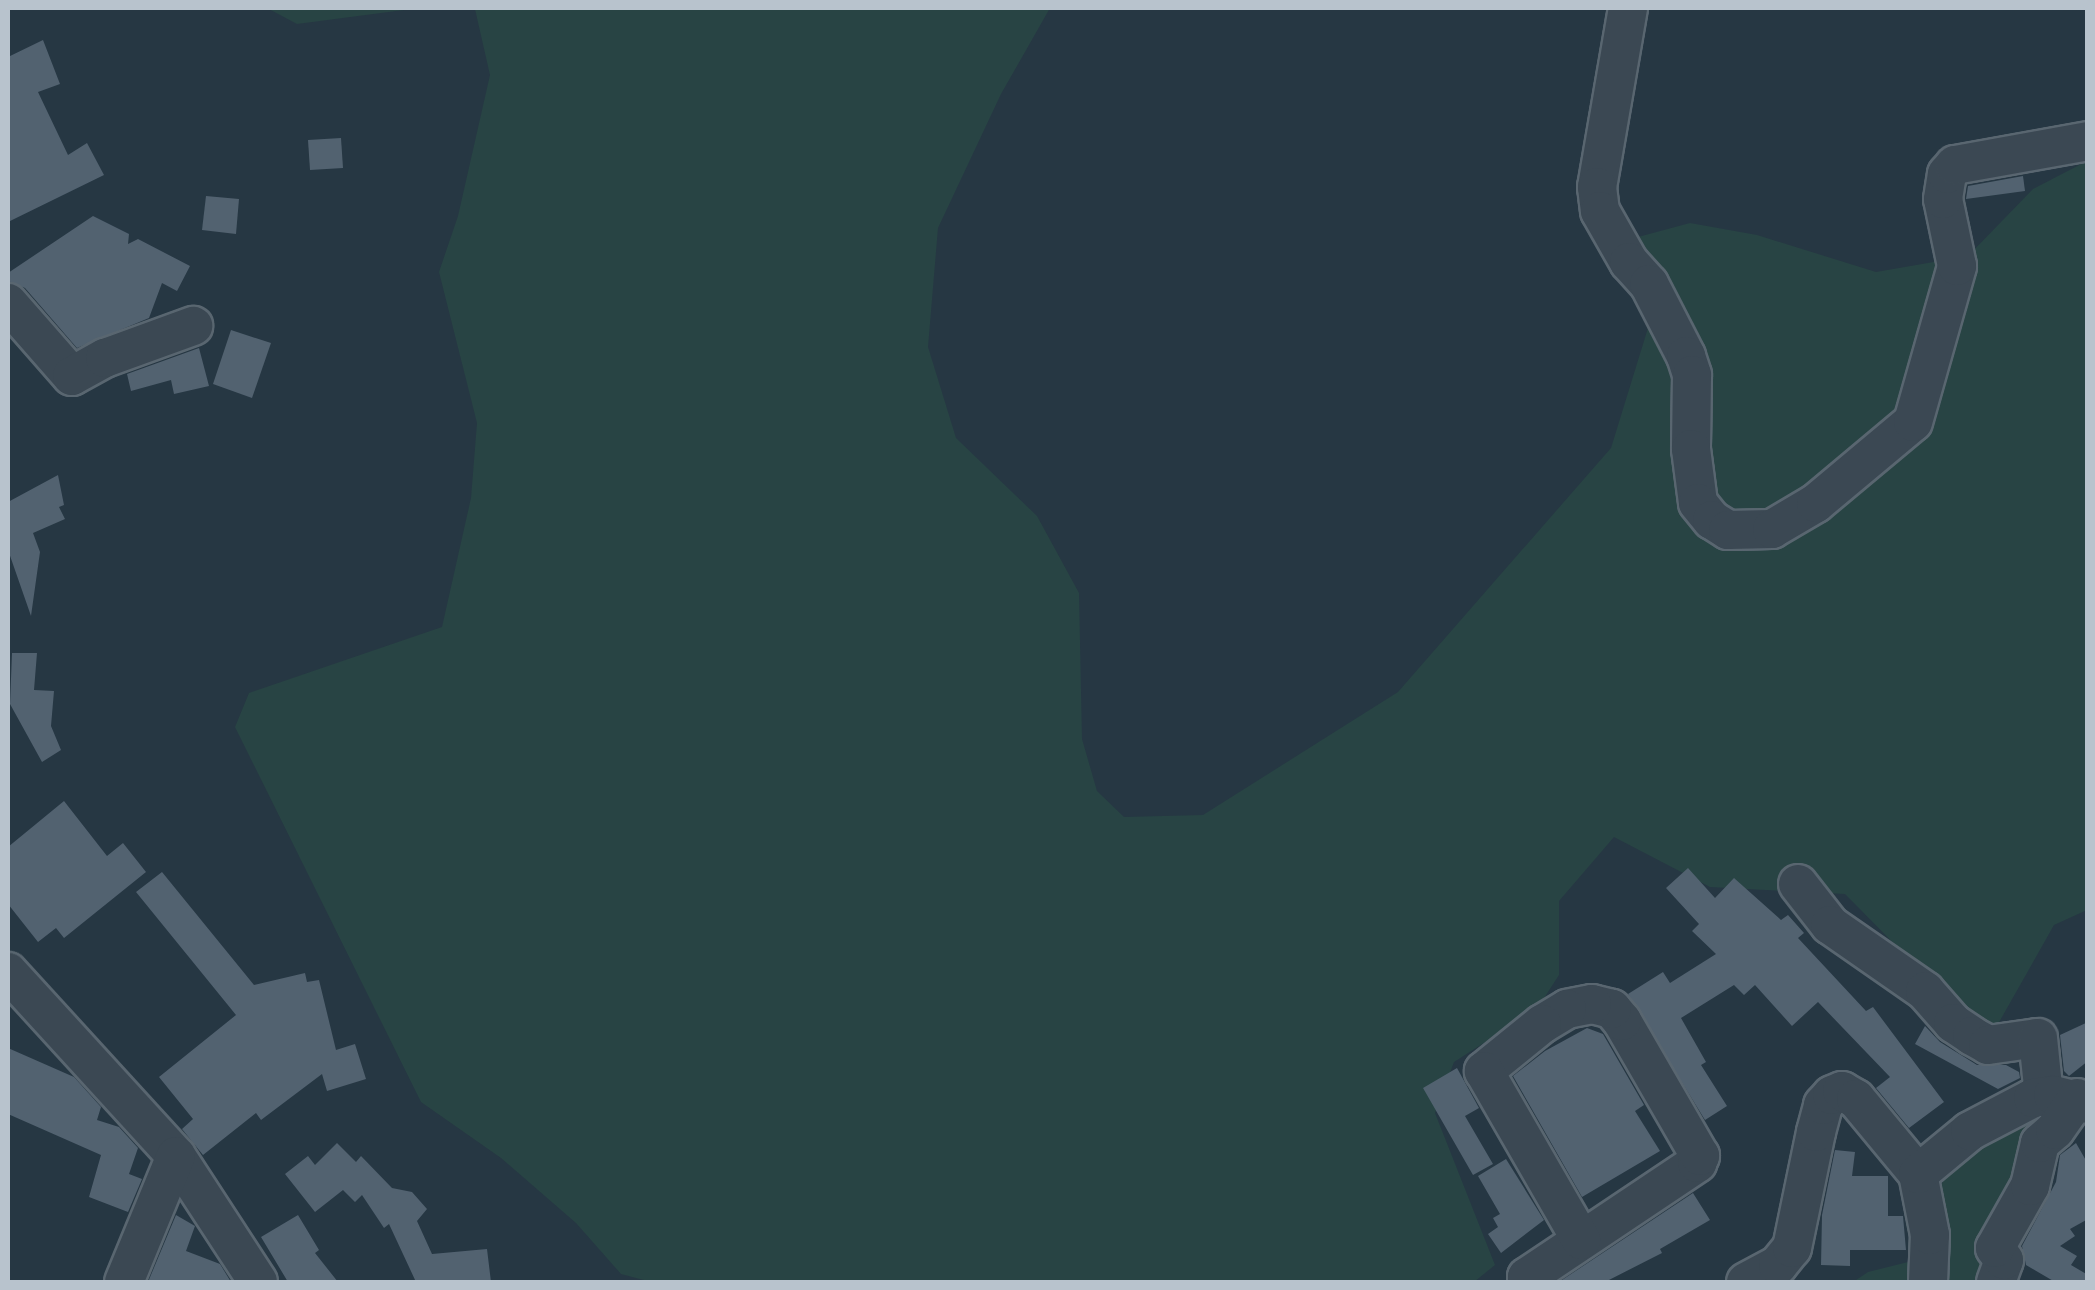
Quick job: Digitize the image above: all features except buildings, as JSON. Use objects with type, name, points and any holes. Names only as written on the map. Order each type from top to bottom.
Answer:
[{"type":"street","points":[[1628,8],[1597,186],[1600,210],[1629,262],[1649,284],[1682,346],[1692,375],[1691,449],[1698,503],[1712,520],[1728,530],[1772,529],[1816,503],[1913,422],[1957,266],[1943,198],[1947,174],[1955,165],[2088,141]]},
{"type":"street","points":[[8,303],[72,376],[105,358],[193,326]]},
{"type":"street","points":[[1798,884],[1830,924],[1925,991],[1952,1023],[1972,1036],[1988,1045],[2038,1038],[2069,1099]]},
{"type":"street","points":[[8,972],[176,1156],[258,1282]]},
{"type":"street","points":[[1527,1282],[1527,1276],[1697,1163],[1700,1156],[1622,1021],[1612,1009],[1592,1004],[1568,1009],[1542,1024],[1484,1071],[1581,1240]]},
{"type":"street","points":[[1746,1282],[1778,1265],[1792,1248],[1822,1105],[1842,1091],[1856,1098],[1918,1174],[1930,1235],[1928,1282]]},
{"type":"street","points":[[1918,1174],[1970,1132],[2003,1112],[2069,1099]]},
{"type":"street","points":[[1996,1282],[2004,1260],[1995,1248],[2030,1186],[2040,1144],[2055,1130],[2069,1099]]},
{"type":"street","points":[[124,1282],[176,1156]]},
{"type":"green space","points":[[267,8],[419,8],[297,24]]},
{"type":"green space","points":[[467,8],[1050,8],[1001,94],[938,228],[928,347],[956,438],[1037,516],[1079,593],[1082,739],[1097,791],[1124,817],[1203,815],[1398,692],[1611,448],[1660,289],[1638,237],[1690,223],[1757,235],[1876,272],[1968,256],[2033,189],[2087,161],[2087,910],[2054,925],[1989,1040],[1845,894],[1710,887],[1614,837],[1559,901],[1559,975],[1537,1009],[1454,1062],[1435,1113],[1495,1265],[1474,1282],[651,1282],[621,1274],[576,1223],[501,1158],[421,1102],[235,727],[249,693],[442,627],[471,498],[477,423],[439,272],[458,216],[490,75],[475,9]]},
{"type":"green space","points":[[2051,1111],[1984,1282],[1853,1282],[1868,1272],[1912,1261],[1947,1171],[2008,1125]]}]
